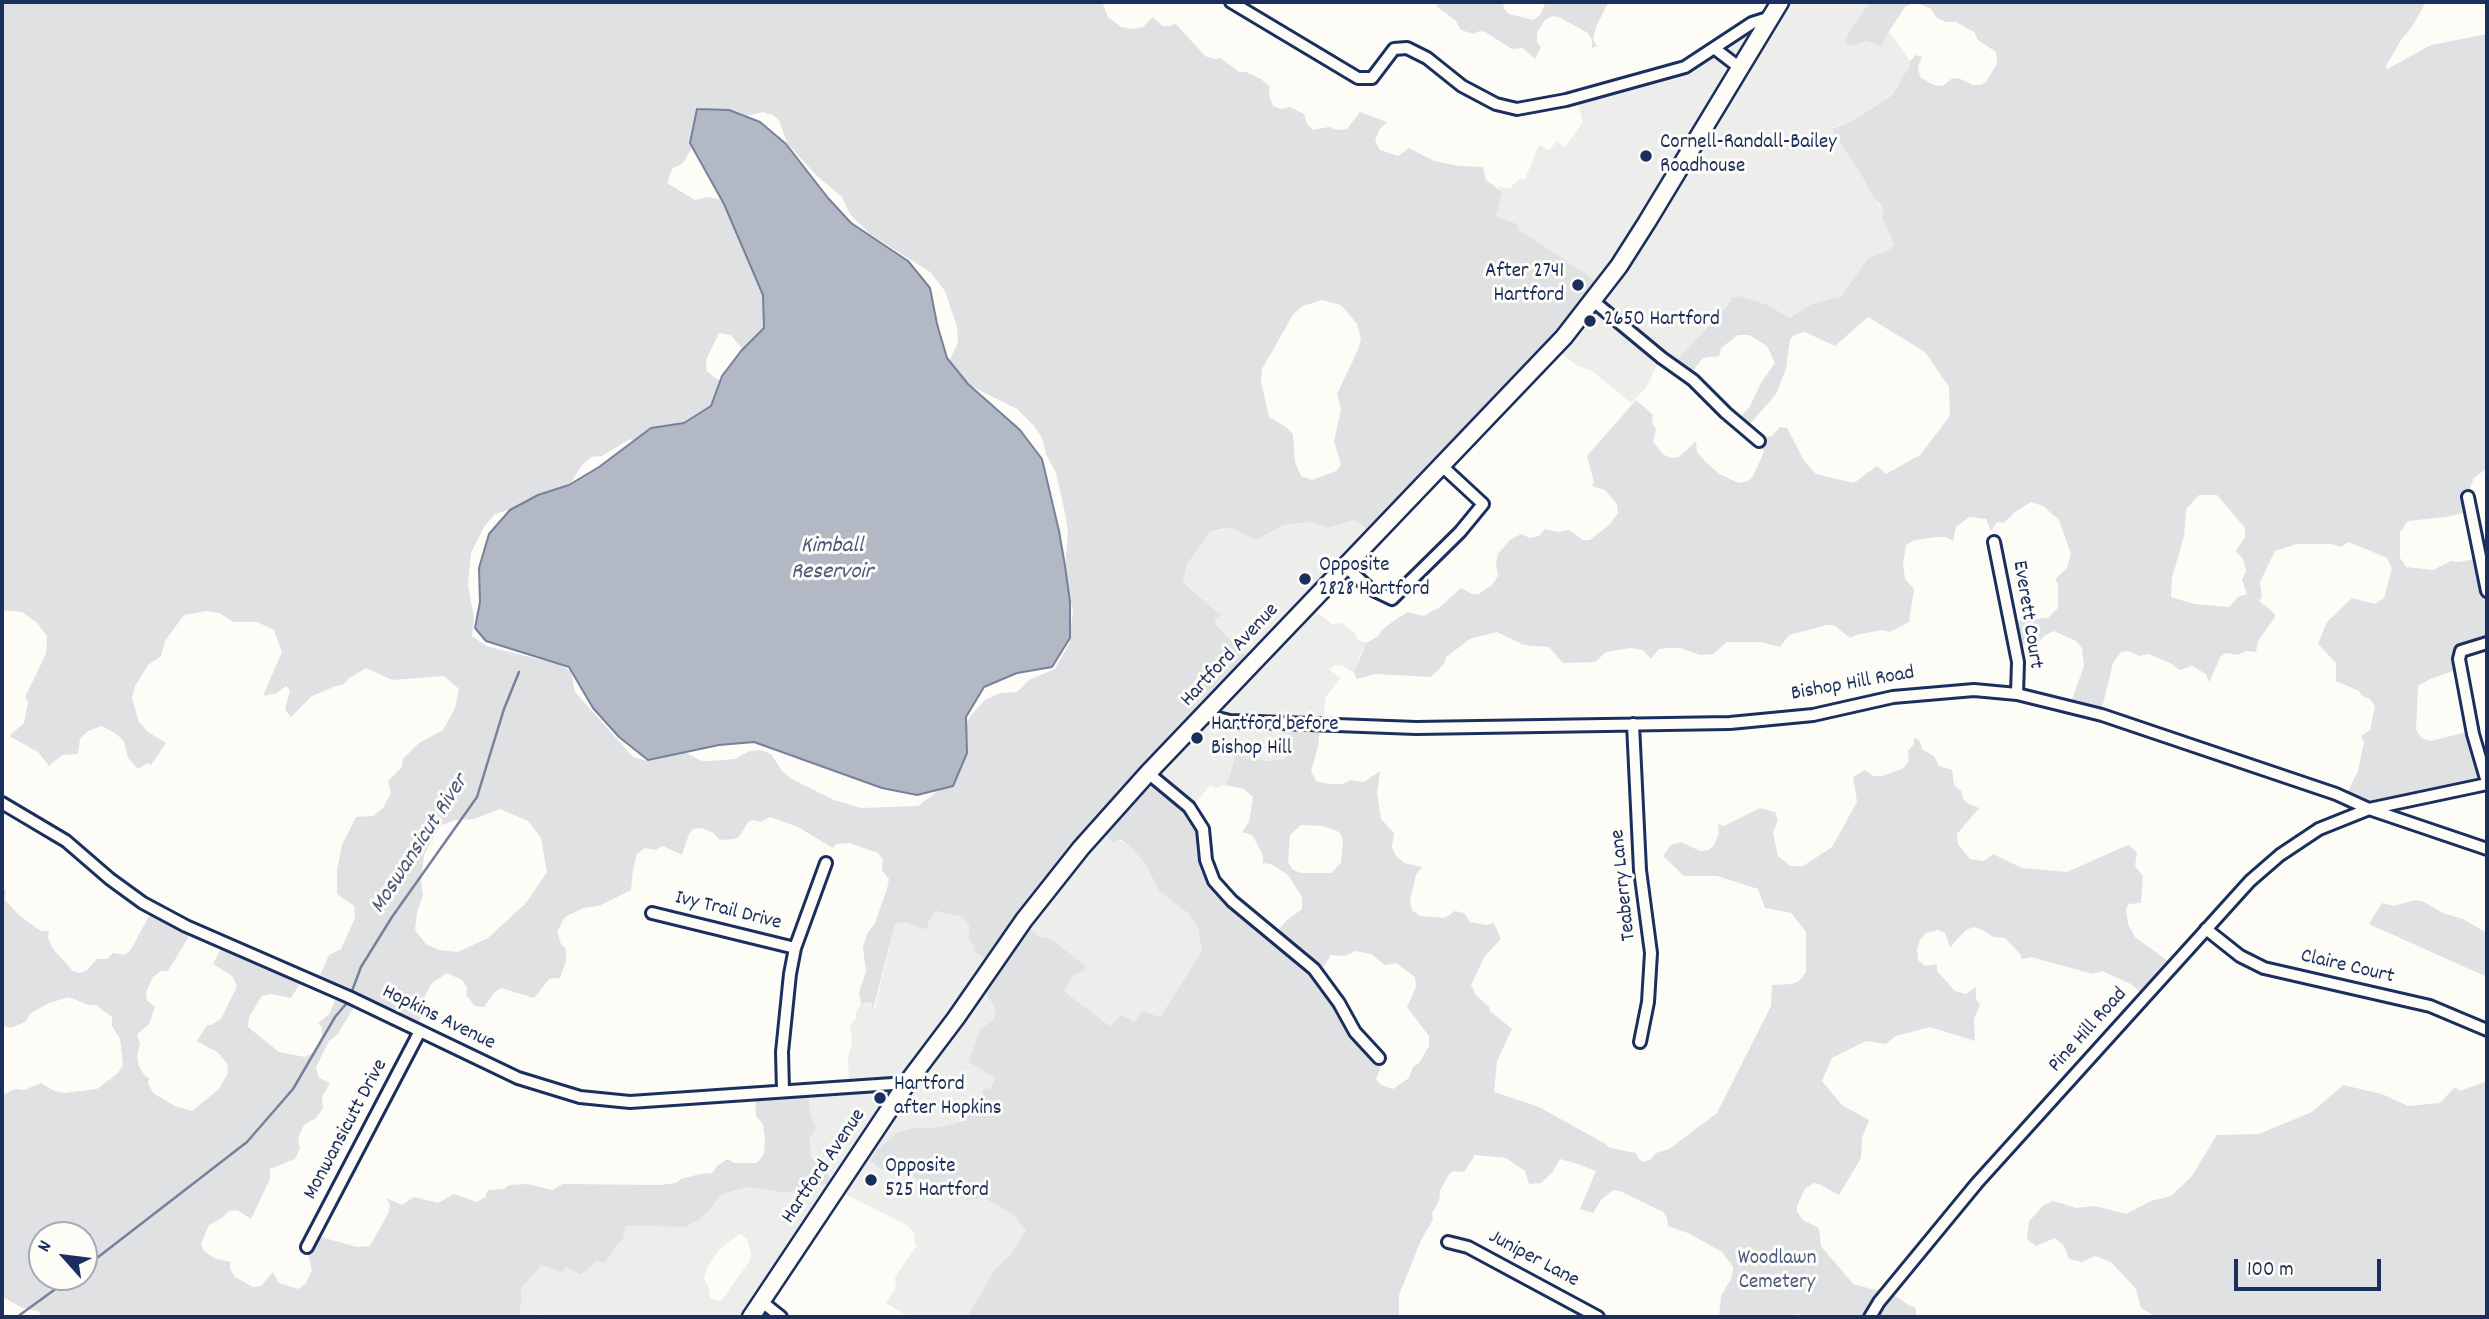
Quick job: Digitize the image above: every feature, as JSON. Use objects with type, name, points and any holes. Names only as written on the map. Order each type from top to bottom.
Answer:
[{"type":"highway","name":"Hartford Avenue","points":[[751,1317],[906,1083],[1050,886],[1147,773],[1564,337],[1619,266],[1780,2]]},
{"type":"street","points":[[1231,2],[1321,58],[1363,80],[1377,74],[1386,58],[1398,47],[1407,48],[1427,58],[1462,86],[1508,108],[1532,107],[1566,100],[1685,67],[1752,23],[1771,17]]},
{"type":"street","points":[[1714,48],[1740,68]]},
{"type":"street","points":[[1592,300],[1693,380],[1726,413],[1759,440]]},
{"type":"street","points":[[1346,567],[1369,588],[1392,598],[1460,532],[1483,504],[1443,466]]},
{"type":"street","points":[[2468,497],[2487,592]]},
{"type":"street","name":"Everett Court","points":[[1994,542],[2018,662],[2017,694]]},
{"type":"street","points":[[2370,809],[2487,783],[2473,734],[2459,659],[2461,651],[2487,643]]},
{"type":"street","name":"Bishop Hill Road","points":[[1205,715],[1230,721],[1381,727],[1730,723],[1813,715],[1893,697],[1931,692],[1973,690],[2017,694],[2102,715],[2194,744],[2487,849]]},
{"type":"street","name":"Teaberry Lane","points":[[1633,724],[1640,870],[1651,953],[1648,1002],[1640,1042]]},
{"type":"street","points":[[1147,773],[1189,807],[1203,829],[1206,860],[1214,881],[1232,901],[1314,969],[1339,1003],[1355,1032],[1379,1058]]},
{"type":"street","name":"Hopkins Avenue","points":[[2,803],[66,841],[110,879],[144,903],[186,926],[349,997],[518,1078],[580,1097],[630,1102],[906,1083]]},
{"type":"street","name":"Pine Hill Road","points":[[1870,1317],[1879,1302],[1977,1183],[2250,881],[2280,855],[2319,829],[2370,809]]},
{"type":"street","points":[[783,1090],[782,1052],[795,948],[826,863]]},
{"type":"street","name":"Ivy Trail Drive","points":[[652,913],[795,948]]},
{"type":"street","name":"Claire Court","points":[[2206,929],[2240,956],[2264,968],[2430,1006],[2487,1030]]},
{"type":"street","name":"Monwansicutt Drive","points":[[307,1247],[420,1031]]},
{"type":"street","name":"Juniper Lane","points":[[1448,1242],[1468,1247],[1598,1317]]},
{"type":"street","points":[[761,1301],[781,1317]]},
{"type":"shaded area","points":[[1783,2],[1870,2],[1850,32],[1857,43],[1866,41],[1875,45],[1884,39],[1889,31],[1910,61],[1910,67],[1901,78],[1897,89],[1888,97],[1848,123],[1834,127],[1872,196],[1883,209],[1882,218],[1894,244],[1889,250],[1868,258],[1841,298],[1811,304],[1790,318],[1768,305],[1740,296],[1731,297],[1727,305],[1673,364],[1660,359],[1646,388],[1631,403],[1592,371],[1576,365],[1554,347],[1583,272],[1518,229],[1518,225],[1496,216],[1502,192],[1498,187],[1510,188],[1518,180],[1525,179],[1539,145],[1549,150],[1557,141],[1564,148],[1583,122],[1576,98],[1662,79],[1695,68]]},
{"type":"shaded area","points":[[1355,520],[1374,535],[1308,605],[1332,624],[1343,623],[1358,640],[1366,643],[1358,659],[1359,665],[1354,673],[1343,666],[1336,665],[1329,669],[1341,678],[1325,698],[1324,722],[1291,746],[1286,759],[1267,761],[1236,753],[1225,785],[1216,788],[1210,785],[1191,808],[1151,769],[1251,661],[1215,624],[1220,614],[1183,581],[1187,566],[1210,532],[1231,528],[1256,540],[1284,525],[1312,522],[1327,528]]},
{"type":"shaded area","points":[[1099,828],[1129,846],[1145,863],[1159,891],[1189,914],[1198,928],[1202,951],[1160,1017],[1110,1026],[1065,992],[1076,973],[1085,970],[1051,939],[1038,936],[1023,921]]},
{"type":"shaded area","points":[[936,911],[962,917],[969,925],[969,941],[992,963],[984,994],[995,1008],[995,1078],[991,1088],[984,1089],[981,1104],[963,1121],[941,1127],[913,1128],[881,1169],[904,1171],[917,1180],[967,1200],[984,1198],[1012,1214],[1026,1230],[1012,1253],[995,1269],[967,1317],[909,1317],[886,1303],[896,1287],[895,1277],[917,1245],[914,1243],[915,1234],[908,1226],[841,1192],[756,1317],[541,1317],[539,1314],[536,1317],[526,1317],[519,1313],[519,1290],[541,1265],[562,1272],[567,1267],[584,1271],[596,1261],[605,1263],[625,1226],[685,1227],[708,1212],[722,1194],[750,1187],[787,1193],[833,1182],[811,1159],[810,1137],[816,1129],[810,1114],[808,1089],[849,1083],[848,1058],[852,1043],[850,1025],[857,1018],[855,1013],[861,1004],[867,1002],[875,1008],[895,924],[904,922],[927,930]],"holes":[[[739,1234],[747,1239],[751,1254],[749,1262],[721,1301],[710,1298],[704,1278],[708,1266],[719,1250]]]},
{"type":"green space","name":"Woodlawn Cemetery","points":[[2,2],[1102,2],[1108,17],[1121,27],[1143,27],[1153,17],[1162,26],[1175,23],[1205,56],[1221,58],[1239,72],[1246,72],[1261,79],[1270,87],[1269,95],[1273,106],[1281,109],[1290,107],[1304,114],[1307,124],[1313,130],[1329,127],[1347,129],[1360,112],[1387,122],[1379,130],[1375,141],[1380,150],[1398,156],[1409,148],[1434,161],[1483,167],[1486,180],[1502,192],[1496,216],[1519,225],[1518,229],[1603,288],[1374,535],[1355,520],[1327,528],[1312,522],[1284,525],[1256,540],[1231,528],[1221,529],[1210,532],[1187,565],[1183,582],[1221,615],[1215,620],[1216,625],[1251,661],[1151,769],[1201,826],[1213,880],[1274,935],[1287,920],[1302,909],[1302,897],[1288,875],[1271,864],[1263,863],[1263,856],[1252,835],[1242,832],[1249,822],[1253,797],[1244,789],[1225,785],[1236,753],[1267,761],[1285,759],[1291,746],[1287,724],[1320,724],[1318,747],[1311,771],[1316,781],[1328,784],[1343,784],[1350,780],[1364,782],[1380,771],[1377,793],[1381,819],[1394,833],[1392,847],[1396,856],[1404,863],[1422,867],[1416,875],[1410,900],[1412,910],[1420,916],[1445,918],[1455,911],[1464,913],[1470,922],[1486,925],[1494,923],[1501,939],[1485,956],[1471,985],[1490,1011],[1512,1029],[1497,1061],[1494,1092],[1539,1107],[1610,1148],[1636,1153],[1644,1162],[1656,1153],[1669,1149],[1717,1113],[1771,1006],[1772,985],[1792,984],[1799,981],[1806,972],[1806,932],[1791,913],[1765,908],[1758,889],[1717,876],[1684,876],[1663,856],[1671,845],[1681,842],[1700,851],[1709,850],[1719,833],[1718,824],[1724,826],[1760,808],[1775,812],[1778,820],[1773,833],[1778,856],[1790,866],[1803,866],[1832,847],[1857,802],[1853,777],[1865,770],[1873,776],[1882,776],[1902,769],[1909,761],[1908,751],[1914,744],[1914,738],[1919,740],[1923,750],[1934,756],[1939,766],[1952,770],[1954,785],[1962,792],[1963,799],[1979,808],[1957,834],[1958,844],[1970,859],[1984,861],[1993,854],[2022,868],[2067,872],[2128,845],[2137,852],[2135,866],[2143,876],[2141,903],[2129,904],[2126,909],[2128,924],[2135,937],[2172,964],[2145,996],[2131,984],[2102,971],[2093,974],[2031,957],[2021,959],[2021,955],[2005,938],[1993,937],[1973,927],[1966,930],[1950,947],[1945,933],[1938,930],[1926,933],[1917,949],[1918,960],[1925,966],[1937,964],[1937,971],[1955,991],[1966,994],[1976,987],[1976,999],[1980,1005],[1974,1019],[1975,1041],[1930,1027],[1896,1036],[1886,1044],[1866,1041],[1832,1058],[1822,1081],[1842,1105],[1869,1120],[1862,1138],[1861,1158],[1839,1195],[1813,1183],[1805,1189],[1797,1212],[1803,1220],[1819,1228],[1821,1246],[1853,1284],[1894,1295],[1915,1307],[1917,1317],[1805,1317],[1799,1314],[1776,1317],[1719,1317],[1721,1296],[1732,1277],[1733,1267],[1722,1252],[1688,1233],[1668,1226],[1663,1212],[1613,1190],[1601,1200],[1593,1213],[1580,1209],[1596,1171],[1578,1164],[1560,1159],[1552,1173],[1541,1183],[1529,1184],[1525,1171],[1506,1158],[1475,1155],[1464,1172],[1453,1171],[1449,1174],[1440,1191],[1439,1201],[1432,1213],[1433,1220],[1421,1240],[1399,1295],[1399,1317],[967,1317],[995,1269],[1012,1253],[1026,1230],[1012,1214],[984,1198],[967,1200],[917,1180],[904,1171],[881,1169],[870,1161],[876,1151],[896,1133],[963,1121],[981,1104],[983,1089],[991,1088],[995,1078],[969,1062],[980,1030],[994,1019],[995,1008],[978,984],[992,963],[974,952],[975,947],[969,941],[969,925],[962,917],[936,911],[927,930],[904,922],[895,924],[873,1010],[872,1004],[861,1004],[859,993],[866,971],[863,948],[867,934],[875,923],[889,879],[882,870],[883,860],[878,853],[849,843],[836,844],[833,848],[798,827],[770,817],[761,822],[748,822],[739,837],[734,839],[720,840],[702,828],[693,829],[682,855],[663,846],[655,850],[645,848],[637,854],[631,890],[599,906],[583,908],[565,917],[557,932],[566,949],[566,961],[560,978],[549,979],[534,998],[501,988],[484,1007],[475,1006],[466,995],[467,987],[462,980],[447,973],[432,983],[422,1001],[422,1014],[417,1028],[357,1002],[337,1035],[329,1041],[316,1067],[319,1078],[330,1083],[322,1097],[323,1108],[316,1118],[304,1125],[298,1138],[300,1148],[295,1159],[270,1169],[270,1179],[251,1219],[237,1210],[229,1211],[209,1225],[201,1244],[204,1251],[214,1258],[230,1262],[230,1269],[235,1277],[253,1287],[261,1286],[273,1272],[279,1283],[298,1289],[306,1283],[312,1270],[308,1254],[313,1239],[317,1236],[357,1247],[370,1246],[389,1212],[390,1205],[386,1198],[402,1205],[414,1197],[438,1203],[454,1194],[477,1202],[485,1197],[488,1190],[504,1189],[509,1185],[528,1184],[552,1190],[563,1184],[661,1185],[712,1173],[728,1159],[734,1163],[757,1163],[764,1154],[765,1141],[763,1125],[756,1116],[755,1093],[808,1089],[810,1114],[816,1129],[810,1137],[811,1158],[826,1163],[828,1176],[834,1182],[787,1193],[749,1187],[722,1194],[708,1212],[685,1227],[625,1226],[623,1240],[605,1263],[596,1261],[580,1274],[567,1267],[562,1272],[541,1265],[520,1290],[522,1296],[519,1313],[526,1317],[42,1317],[38,1311],[23,1308],[2,1297],[2,1095],[41,1083],[54,1091],[64,1093],[97,1089],[118,1073],[123,1065],[120,1039],[112,1026],[112,1017],[96,1005],[88,1005],[69,997],[49,1003],[31,1013],[25,1022],[11,1028],[2,1025],[2,889],[6,890],[5,900],[20,916],[41,931],[49,931],[48,938],[53,949],[73,971],[80,973],[87,970],[97,959],[107,959],[113,953],[124,955],[130,951],[153,909],[193,930],[168,971],[161,971],[153,977],[146,992],[147,1000],[155,1007],[149,1024],[137,1034],[140,1044],[137,1057],[139,1066],[149,1078],[148,1083],[153,1093],[175,1106],[192,1111],[219,1089],[228,1073],[227,1063],[217,1052],[197,1041],[207,1025],[221,1019],[237,986],[232,976],[213,964],[224,943],[304,977],[291,998],[270,994],[262,996],[249,1017],[248,1027],[279,1052],[305,1057],[313,1053],[322,1037],[322,1028],[318,1023],[329,1014],[338,994],[317,982],[329,955],[341,949],[355,918],[354,906],[337,894],[337,870],[342,845],[356,817],[373,816],[383,808],[391,793],[388,781],[402,767],[403,759],[419,743],[443,730],[455,708],[459,689],[444,676],[392,680],[366,668],[343,685],[312,696],[291,717],[285,710],[290,690],[286,686],[277,693],[263,696],[282,652],[274,630],[257,622],[234,622],[219,613],[206,611],[184,615],[165,641],[161,656],[148,665],[135,686],[132,698],[139,722],[148,732],[166,743],[151,765],[148,763],[138,769],[128,758],[124,741],[102,726],[88,731],[80,739],[78,754],[62,755],[49,766],[38,752],[9,736],[24,723],[28,702],[25,697],[46,654],[47,636],[36,622],[22,612],[2,610]],"holes":[[[763,112],[779,120],[787,143],[816,175],[842,197],[850,214],[870,234],[930,272],[945,291],[957,327],[958,342],[949,362],[954,372],[971,386],[1017,409],[1042,438],[1046,454],[1056,473],[1068,532],[1064,579],[1073,610],[1069,644],[1055,669],[1029,680],[1017,692],[1000,693],[985,700],[971,715],[951,781],[918,806],[861,808],[834,800],[790,778],[771,754],[761,750],[750,751],[735,759],[709,761],[702,761],[674,747],[650,753],[648,761],[633,757],[575,692],[571,671],[557,664],[486,646],[472,636],[474,618],[468,585],[471,553],[484,527],[495,514],[562,493],[591,457],[602,456],[630,439],[641,444],[730,403],[738,389],[707,371],[706,360],[719,333],[731,335],[743,350],[785,311],[759,217],[719,199],[707,197],[695,200],[667,183],[672,169],[683,163],[706,125]],[[1322,300],[1341,305],[1357,324],[1361,339],[1337,394],[1341,410],[1334,441],[1341,465],[1336,471],[1312,480],[1301,476],[1295,462],[1293,434],[1269,417],[1261,382],[1262,369],[1294,313],[1303,306]],[[500,809],[528,821],[541,838],[547,872],[526,903],[488,938],[458,952],[439,950],[426,944],[415,930],[423,895],[421,881],[424,855],[440,826],[455,820],[474,819]],[[1301,825],[1323,826],[1339,832],[1343,840],[1341,863],[1331,873],[1302,873],[1293,870],[1288,862],[1290,835]],[[1099,828],[1114,843],[1120,839],[1129,846],[1145,863],[1159,891],[1189,914],[1198,928],[1202,951],[1160,1017],[1142,1011],[1134,1022],[1121,1015],[1110,1026],[1065,992],[1068,983],[1076,974],[1085,970],[1084,965],[1051,939],[1038,936],[1023,922]],[[1356,951],[1371,954],[1385,965],[1396,963],[1415,977],[1416,987],[1407,1007],[1429,1036],[1429,1046],[1419,1063],[1413,1067],[1409,1078],[1393,1089],[1381,1085],[1376,1079],[1382,1064],[1379,1057],[1319,974],[1331,955],[1345,956]]]},
{"type":"green space","points":[[1435,2],[1503,2],[1504,9],[1509,14],[1533,20],[1540,15],[1546,2],[1612,2],[1607,5],[1596,27],[1593,39],[1597,46],[1592,48],[1588,33],[1553,16],[1545,20],[1537,33],[1537,42],[1541,47],[1535,59],[1523,48],[1512,49],[1485,32],[1473,34],[1461,30],[1455,20],[1437,7]]},
{"type":"green space","points":[[1870,2],[1915,2],[1905,7],[1884,39],[1882,47],[1866,41],[1851,46],[1845,42]]},
{"type":"green space","points":[[1915,2],[2426,2],[2401,40],[2386,66],[2387,69],[2431,45],[2487,34],[2487,468],[2474,478],[2467,496],[2468,512],[2408,521],[2400,532],[2400,558],[2406,567],[2433,570],[2451,561],[2479,558],[2487,589],[2487,641],[2462,650],[2459,669],[2418,686],[2416,729],[2421,738],[2431,741],[2471,731],[2487,781],[2369,809],[2345,797],[2358,771],[2364,742],[2361,736],[2370,730],[2375,706],[2359,691],[2336,681],[2336,663],[2318,644],[2327,622],[2352,598],[2375,604],[2384,598],[2392,568],[2387,558],[2349,542],[2340,547],[2332,544],[2297,544],[2275,551],[2260,582],[2262,597],[2259,601],[2275,614],[2275,617],[2258,641],[2256,652],[2246,651],[2238,655],[2226,653],[2221,656],[2209,682],[2206,674],[2192,666],[2180,670],[2149,654],[2139,656],[2129,651],[2121,652],[2113,663],[2101,712],[2070,705],[2084,666],[2082,648],[2076,641],[2054,631],[2039,642],[2016,647],[2015,621],[2048,618],[2058,608],[2058,584],[2055,579],[2067,568],[2071,554],[2059,520],[2043,506],[2031,502],[2004,523],[1997,522],[1991,531],[1986,519],[1969,517],[1956,527],[1953,541],[1946,537],[1937,537],[1915,540],[1906,545],[1903,564],[1905,579],[1914,589],[1909,622],[1890,632],[1882,630],[1850,638],[1834,625],[1827,625],[1789,635],[1780,647],[1761,642],[1727,642],[1713,654],[1700,655],[1680,648],[1668,648],[1659,649],[1651,659],[1643,650],[1630,648],[1606,652],[1595,662],[1563,663],[1549,647],[1524,645],[1497,632],[1470,639],[1446,657],[1444,664],[1431,677],[1375,674],[1357,679],[1354,673],[1366,643],[1398,618],[1408,612],[1423,616],[1440,607],[1461,588],[1478,594],[1492,585],[1498,576],[1498,554],[1510,540],[1521,534],[1530,538],[1539,536],[1545,529],[1557,532],[1569,530],[1583,540],[1590,540],[1609,525],[1618,513],[1617,504],[1605,490],[1592,486],[1594,482],[1587,456],[1636,400],[1653,415],[1652,423],[1656,429],[1653,442],[1664,455],[1679,457],[1696,441],[1697,452],[1706,462],[1719,474],[1739,483],[1748,481],[1753,476],[1764,452],[1759,438],[1772,436],[1780,427],[1787,428],[1805,462],[1816,474],[1854,483],[1877,466],[1886,474],[1920,455],[1950,416],[1949,387],[1925,352],[1868,317],[1835,346],[1805,332],[1794,335],[1790,340],[1786,369],[1776,394],[1746,429],[1737,421],[1750,406],[1762,381],[1775,363],[1767,346],[1749,335],[1738,335],[1721,348],[1719,356],[1703,358],[1690,374],[1673,364],[1727,306],[1731,297],[1740,296],[1768,305],[1790,318],[1811,304],[1841,297],[1868,258],[1889,250],[1894,244],[1882,218],[1881,205],[1872,196],[1832,129],[1850,122],[1889,97],[1897,89],[1901,78],[1910,67],[1909,62],[1916,55],[1922,57],[1918,66],[1920,77],[1934,85],[1943,86],[1951,79],[1958,78],[1973,85],[1985,83],[1997,64],[1996,52],[1978,40],[1974,32],[1956,22],[1937,18],[1931,9]],"holes":[[[2199,495],[2217,495],[2245,528],[2245,537],[2236,551],[2243,559],[2246,571],[2242,580],[2247,594],[2238,597],[2229,607],[2194,604],[2171,597],[2172,578],[2184,536],[2186,509]]]},
{"type":"green space","points":[[2415,900],[2463,919],[2487,933],[2487,977],[2369,924],[2382,903],[2394,906]]},
{"type":"green space","points":[[2487,1081],[2487,1317],[2157,1317],[2141,1308],[2136,1289],[2111,1262],[2095,1256],[2082,1262],[2069,1259],[2064,1246],[2055,1238],[2036,1246],[2027,1239],[2029,1221],[2044,1205],[2053,1201],[2076,1208],[2095,1206],[2126,1214],[2151,1201],[2171,1196],[2192,1176],[2217,1135],[2259,1134],[2312,1112],[2343,1085],[2382,1094],[2408,1106],[2440,1103],[2455,1087],[2460,1091]]},
{"type":"water","name":"Kimball Reservoir","points":[[697,109],[729,110],[760,122],[786,144],[851,223],[908,261],[930,288],[947,358],[968,384],[1020,430],[1042,459],[1065,566],[1070,602],[1070,638],[1052,667],[1017,673],[984,687],[966,717],[967,753],[953,786],[917,795],[882,788],[754,742],[719,745],[648,760],[619,737],[593,708],[569,667],[486,641],[475,628],[480,602],[479,568],[489,534],[510,510],[538,495],[569,485],[599,467],[651,428],[684,423],[711,406],[722,376],[741,351],[764,328],[763,295],[724,204],[690,143]]},
{"type":"waterway","name":"Moswansicut River","points":[[352,991],[361,967],[392,917],[477,797],[504,709],[519,672]]},
{"type":"waterway","name":"Moswansicut River","points":[[98,1257],[247,1142],[293,1089],[335,1017],[346,1004]]},
{"type":"waterway","name":"Moswansicut River","points":[[17,1317],[53,1291]]},
{"type":"place","name":"Cornell-Randall-Bailey Roadhouse","points":[[1646,156]]},
{"type":"place","name":"After 2741 Hartford","points":[[1578,285]]},
{"type":"place","name":"2650 Hartford","points":[[1590,321]]},
{"type":"place","name":"Opposite 2828 Hartford","points":[[1305,579]]},
{"type":"place","name":"Hartford before Bishop Hill","points":[[1197,738]]},
{"type":"place","name":"Hartford after Hopkins","points":[[880,1098]]},
{"type":"place","name":"Opposite 525 Hartford","points":[[871,1180]]}]
